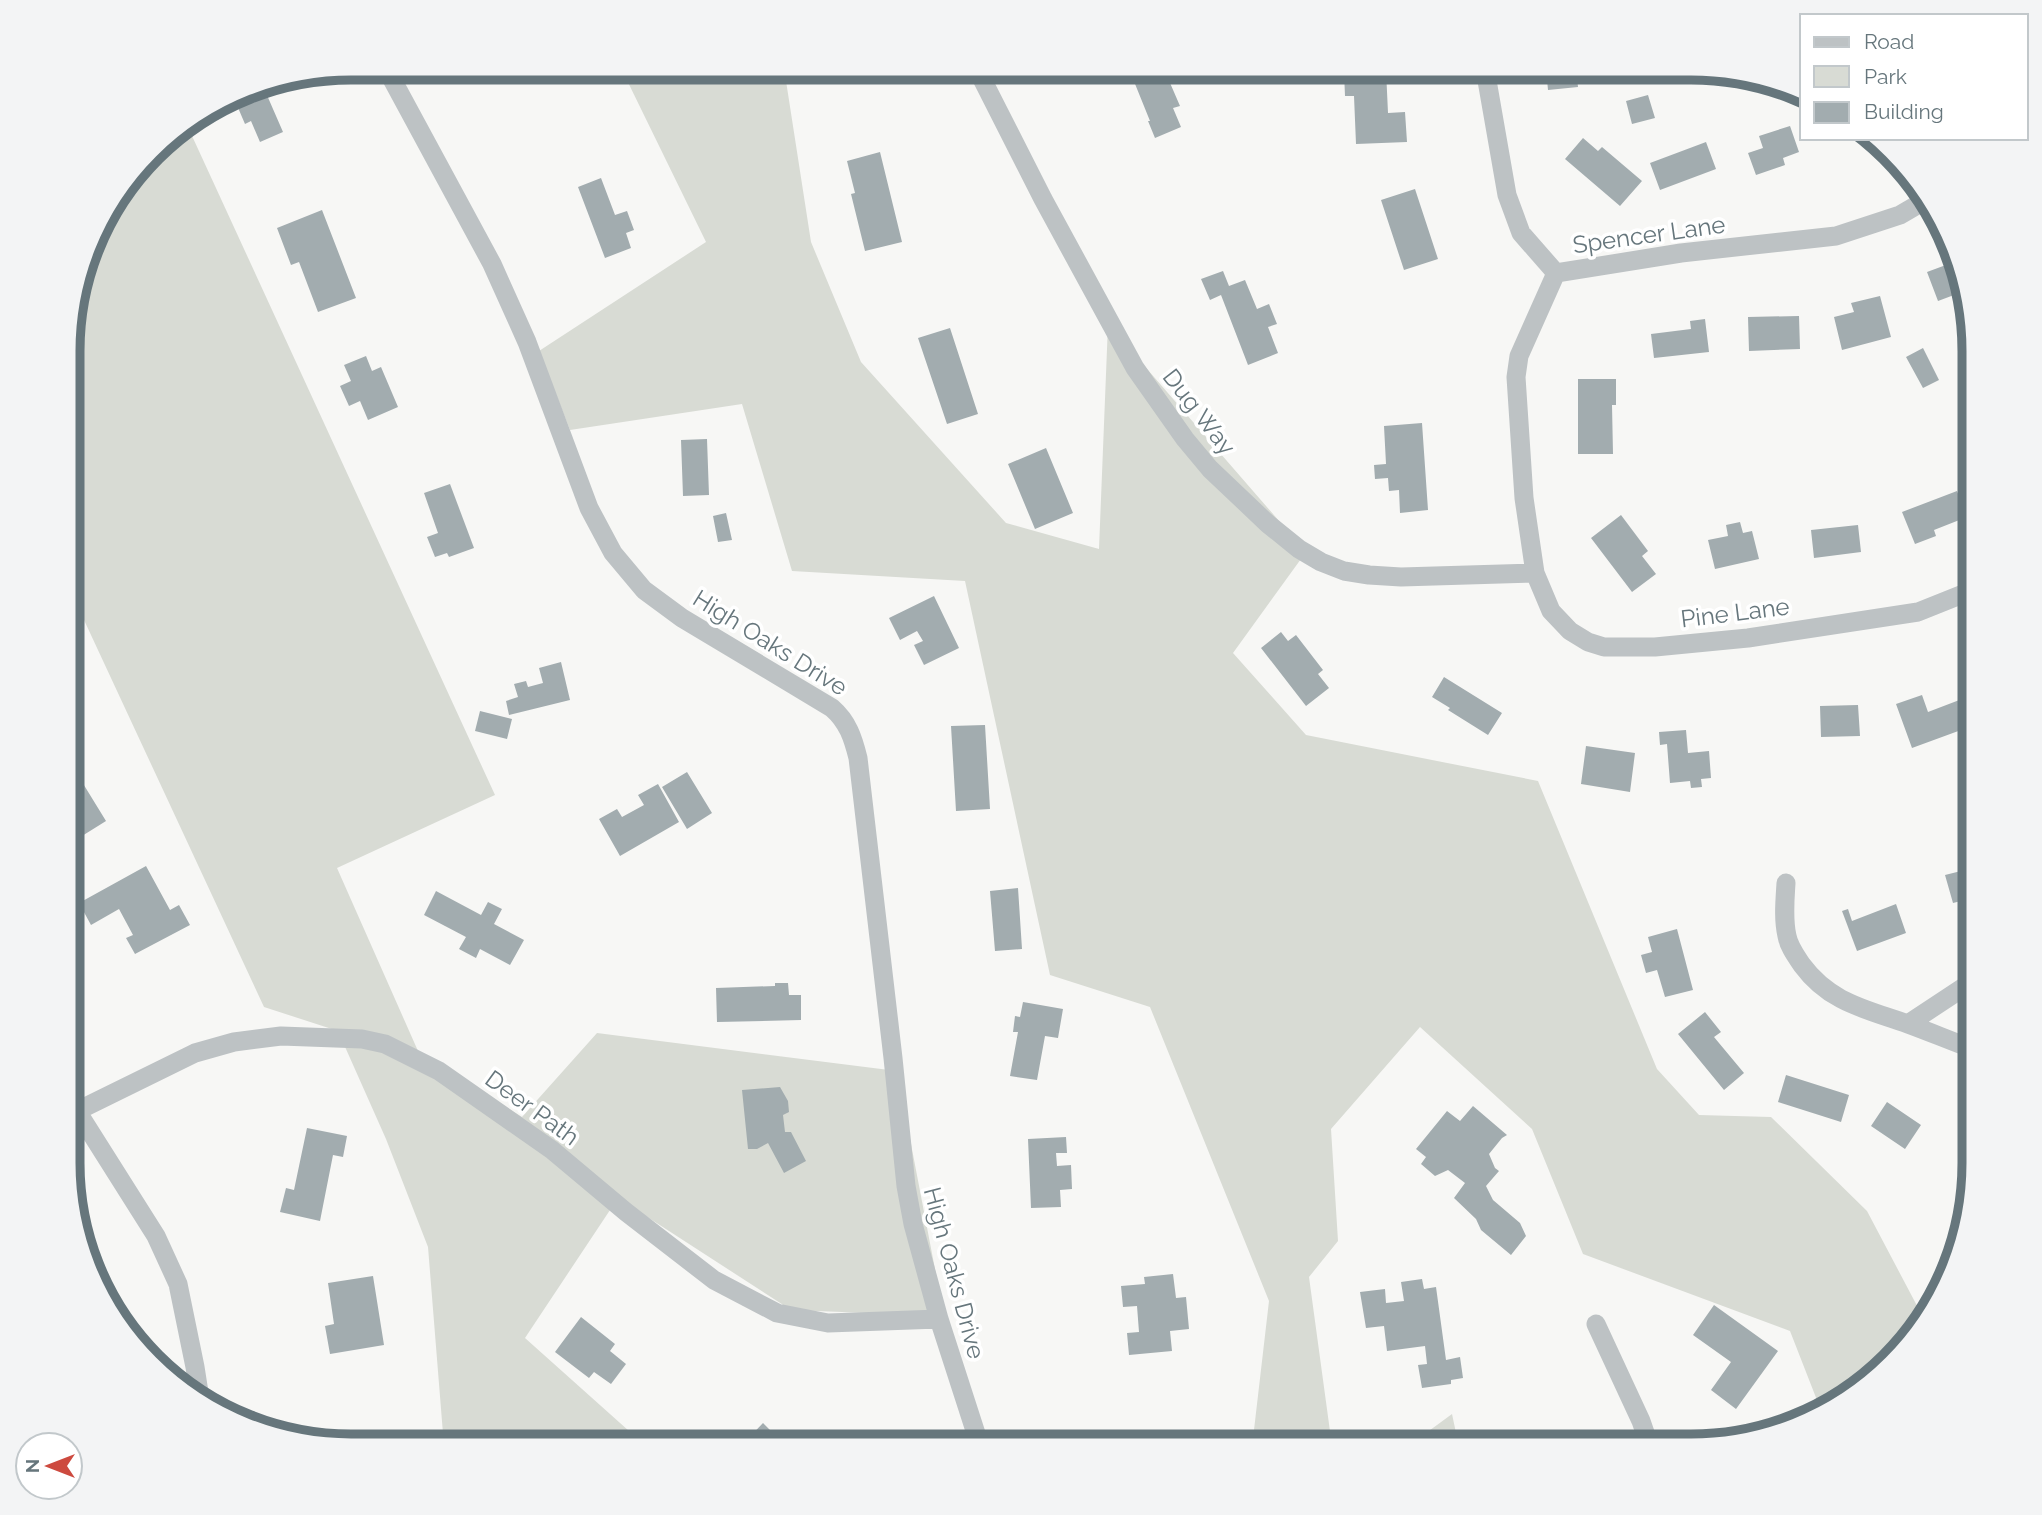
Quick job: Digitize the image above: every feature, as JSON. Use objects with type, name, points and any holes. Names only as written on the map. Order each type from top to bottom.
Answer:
[{"type":"street","name":"High Oaks Drive","points":[[392,80],[492,264],[527,342],[589,508],[613,552],[644,590],[682,618],[832,708],[842,716],[852,735],[863,799],[906,1186],[913,1224],[939,1320],[976,1434]]},
{"type":"street","name":"Dug Way","points":[[983,80],[1043,199],[1135,368],[1202,459],[1268,524],[1299,549],[1343,571],[1401,577],[1535,573]]},
{"type":"street","points":[[1487,80],[1507,195],[1521,233],[1556,273]]},
{"type":"street","name":"Spencer Lane","points":[[1535,573],[1524,498],[1516,377],[1519,356],[1556,273],[1681,253],[1836,236],[1899,215],[1918,204]]},
{"type":"street","name":"Pine Lane","points":[[1535,573],[1551,611],[1570,631],[1588,642],[1604,647],[1655,647],[1774,634],[1918,611],[1962,594]]},
{"type":"street","points":[[1786,883],[1787,938],[1794,954],[1822,987],[1846,1002],[1962,1045]]},
{"type":"street","points":[[1908,1024],[1962,988]]},
{"type":"street","name":"Deer Path","points":[[80,1103],[195,1053],[234,1042],[281,1036],[362,1039],[386,1044],[439,1071],[552,1150],[714,1280],[777,1312],[828,1323],[939,1320]]},
{"type":"street","points":[[80,1116],[156,1236],[178,1284],[198,1387]]},
{"type":"street","points":[[1596,1324],[1646,1434]]},
{"type":"green space","points":[[627,80],[786,80],[811,242],[861,362],[1006,523],[1099,549],[1108,324],[1306,552],[1233,653],[1306,735],[1538,781],[1657,1069],[1699,1115],[1771,1117],[1867,1211],[1919,1309],[1906,1329],[1882,1355],[1856,1379],[1818,1403],[1790,1331],[1583,1254],[1532,1129],[1420,1027],[1331,1129],[1338,1241],[1309,1277],[1330,1434],[1254,1434],[1269,1301],[1150,1007],[1050,975],[965,581],[792,571],[742,404],[570,430],[539,351],[706,242]]},
{"type":"green space","points":[[191,133],[495,795],[337,868],[418,1051],[522,1117],[597,1033],[897,1071],[944,1316],[791,1310],[618,1198],[525,1338],[632,1434],[443,1434],[428,1247],[386,1139],[338,1031],[264,1007],[80,611],[80,351],[86,298],[101,248],[126,201],[160,160]]},
{"type":"green space","points":[[1452,1414],[1456,1434],[1425,1434]]},
{"type":"building","points":[[1133,80],[1169,80],[1180,106],[1173,108],[1181,127],[1155,138]]},
{"type":"building","points":[[1344,80],[1386,80],[1388,113],[1405,112],[1407,142],[1356,144],[1354,96],[1345,96]]},
{"type":"building","points":[[1547,80],[1577,80],[1578,87],[1548,90]]},
{"type":"building","points":[[267,94],[283,132],[260,142],[251,121],[245,124],[237,106]]},
{"type":"building","points":[[1648,95],[1655,118],[1632,124],[1626,101]]},
{"type":"building","points":[[1790,126],[1799,152],[1783,158],[1785,165],[1756,175],[1748,153],[1763,148],[1759,136]]},
{"type":"building","points":[[1583,138],[1598,151],[1602,147],[1642,181],[1620,206],[1565,159]]},
{"type":"building","points":[[1706,142],[1716,169],[1660,190],[1650,163]]},
{"type":"building","points":[[880,152],[902,242],[865,251],[851,194],[855,193],[847,161]]},
{"type":"building","points":[[601,178],[615,215],[627,211],[634,230],[626,233],[631,248],[605,258],[578,187]]},
{"type":"building","points":[[1415,189],[1438,259],[1404,270],[1381,200]]},
{"type":"building","points":[[322,210],[356,298],[318,312],[299,262],[291,265],[277,228]]},
{"type":"building","points":[[1947,265],[1955,295],[1938,301],[1927,272]]},
{"type":"building","points":[[1223,271],[1229,286],[1245,280],[1257,309],[1269,304],[1277,324],[1268,327],[1278,353],[1248,365],[1221,295],[1210,300],[1201,279]]},
{"type":"building","points":[[1880,296],[1891,337],[1842,350],[1834,317],[1854,312],[1851,303]]},
{"type":"building","points":[[1799,316],[1800,349],[1749,351],[1748,317]]},
{"type":"building","points":[[1705,319],[1709,352],[1654,358],[1651,334],[1691,329],[1690,321]]},
{"type":"building","points":[[950,328],[978,414],[947,424],[918,338]]},
{"type":"building","points":[[1923,348],[1939,380],[1923,388],[1906,357]]},
{"type":"building","points":[[366,356],[372,371],[381,367],[398,407],[368,420],[360,401],[349,406],[340,386],[351,381],[344,365]]},
{"type":"building","points":[[1578,379],[1616,379],[1616,405],[1612,405],[1613,454],[1578,454]]},
{"type":"building","points":[[1422,423],[1428,510],[1400,513],[1399,490],[1389,491],[1388,478],[1375,479],[1374,465],[1386,464],[1384,426]]},
{"type":"building","points":[[707,439],[709,495],[683,496],[681,440]]},
{"type":"building","points":[[1046,448],[1073,513],[1035,529],[1008,464]]},
{"type":"building","points":[[450,484],[474,548],[449,557],[447,553],[435,557],[427,537],[438,533],[424,493]]},
{"type":"building","points":[[1957,491],[1962,504],[1962,519],[1934,530],[1936,536],[1915,544],[1902,512]]},
{"type":"building","points":[[726,513],[732,540],[718,542],[713,516]]},
{"type":"building","points":[[1621,515],[1648,551],[1642,556],[1656,574],[1632,592],[1591,538]]},
{"type":"building","points":[[1740,522],[1743,533],[1752,531],[1759,559],[1715,569],[1708,540],[1728,536],[1726,525]]},
{"type":"building","points":[[1858,525],[1861,552],[1814,558],[1811,530]]},
{"type":"building","points":[[934,596],[959,648],[924,665],[914,645],[923,641],[917,631],[900,640],[889,618]]},
{"type":"building","points":[[1281,632],[1288,641],[1296,635],[1323,670],[1318,674],[1329,688],[1306,706],[1261,648]]},
{"type":"building","points":[[561,662],[570,700],[509,715],[506,701],[518,697],[514,684],[526,681],[528,687],[543,683],[539,668]]},
{"type":"building","points":[[1444,677],[1502,713],[1488,735],[1432,697]]},
{"type":"building","points":[[1922,695],[1928,712],[1962,699],[1962,730],[1912,748],[1896,704]]},
{"type":"building","points":[[1858,705],[1860,736],[1821,737],[1820,706]]},
{"type":"building","points":[[480,711],[512,719],[507,739],[475,731]]},
{"type":"building","points":[[985,725],[990,809],[956,811],[951,726]]},
{"type":"building","points":[[1686,730],[1688,753],[1709,751],[1711,778],[1701,779],[1702,787],[1691,788],[1690,781],[1670,783],[1667,744],[1660,745],[1659,732]]},
{"type":"building","points":[[1586,746],[1635,753],[1630,792],[1581,784]]},
{"type":"building","points":[[687,772],[712,813],[687,829],[662,787]]},
{"type":"building","points":[[80,779],[106,821],[80,837]]},
{"type":"building","points":[[658,784],[679,822],[620,856],[599,819],[617,809],[622,817],[644,805],[638,795]]},
{"type":"building","points":[[146,866],[170,910],[179,905],[190,925],[135,954],[126,938],[133,935],[119,909],[91,925],[80,902]]},
{"type":"building","points":[[1962,871],[1962,901],[1953,903],[1945,875]]},
{"type":"building","points":[[1018,888],[1022,949],[995,951],[990,891]]},
{"type":"building","points":[[436,891],[481,915],[488,902],[502,909],[494,924],[524,940],[510,965],[480,949],[476,958],[459,949],[466,937],[424,915]]},
{"type":"building","points":[[1896,904],[1906,933],[1857,951],[1842,911],[1848,909],[1852,921]]},
{"type":"building","points":[[1677,929],[1693,990],[1665,997],[1657,970],[1646,973],[1641,955],[1652,952],[1648,937]]},
{"type":"building","points":[[775,983],[788,983],[789,995],[801,995],[801,1020],[717,1022],[716,988],[775,986]]},
{"type":"building","points":[[1023,1002],[1063,1009],[1058,1038],[1045,1036],[1037,1080],[1010,1076],[1018,1032],[1013,1032],[1015,1016],[1020,1017]]},
{"type":"building","points":[[1705,1012],[1721,1032],[1714,1037],[1744,1073],[1724,1090],[1678,1034]]},
{"type":"building","points":[[1786,1075],[1849,1095],[1841,1122],[1778,1102]]},
{"type":"building","points":[[780,1087],[788,1101],[789,1112],[783,1115],[785,1132],[791,1132],[806,1161],[784,1173],[768,1143],[757,1149],[748,1149],[742,1090]]},
{"type":"building","points":[[1887,1102],[1921,1125],[1905,1149],[1871,1126]]},
{"type":"building","points":[[1473,1106],[1507,1135],[1489,1154],[1499,1171],[1486,1186],[1493,1200],[1520,1223],[1526,1236],[1511,1255],[1481,1230],[1476,1219],[1454,1198],[1465,1183],[1448,1170],[1435,1176],[1421,1164],[1426,1157],[1416,1149],[1447,1111],[1460,1121]]},
{"type":"building","points":[[307,1128],[347,1136],[343,1157],[333,1155],[320,1221],[280,1212],[286,1188],[294,1190]]},
{"type":"building","points":[[1066,1137],[1067,1153],[1056,1153],[1057,1166],[1071,1165],[1072,1189],[1060,1190],[1061,1207],[1031,1208],[1028,1139]]},
{"type":"building","points":[[1173,1274],[1176,1298],[1186,1297],[1189,1329],[1170,1331],[1172,1351],[1129,1355],[1127,1333],[1139,1332],[1137,1306],[1123,1307],[1121,1286],[1145,1284],[1144,1277]]},
{"type":"building","points":[[373,1276],[384,1345],[330,1354],[325,1326],[334,1324],[328,1283]]},
{"type":"building","points":[[1422,1279],[1424,1289],[1436,1287],[1446,1360],[1460,1357],[1463,1378],[1451,1380],[1451,1384],[1422,1388],[1418,1365],[1427,1364],[1425,1346],[1387,1351],[1384,1326],[1366,1328],[1360,1292],[1385,1289],[1386,1303],[1404,1301],[1401,1282]]},
{"type":"building","points":[[1714,1305],[1778,1351],[1736,1409],[1711,1390],[1731,1362],[1693,1335]]},
{"type":"building","points":[[581,1317],[615,1344],[610,1351],[626,1364],[611,1384],[594,1372],[589,1378],[555,1352]]},
{"type":"building","points":[[763,1423],[774,1434],[752,1434]]}]
